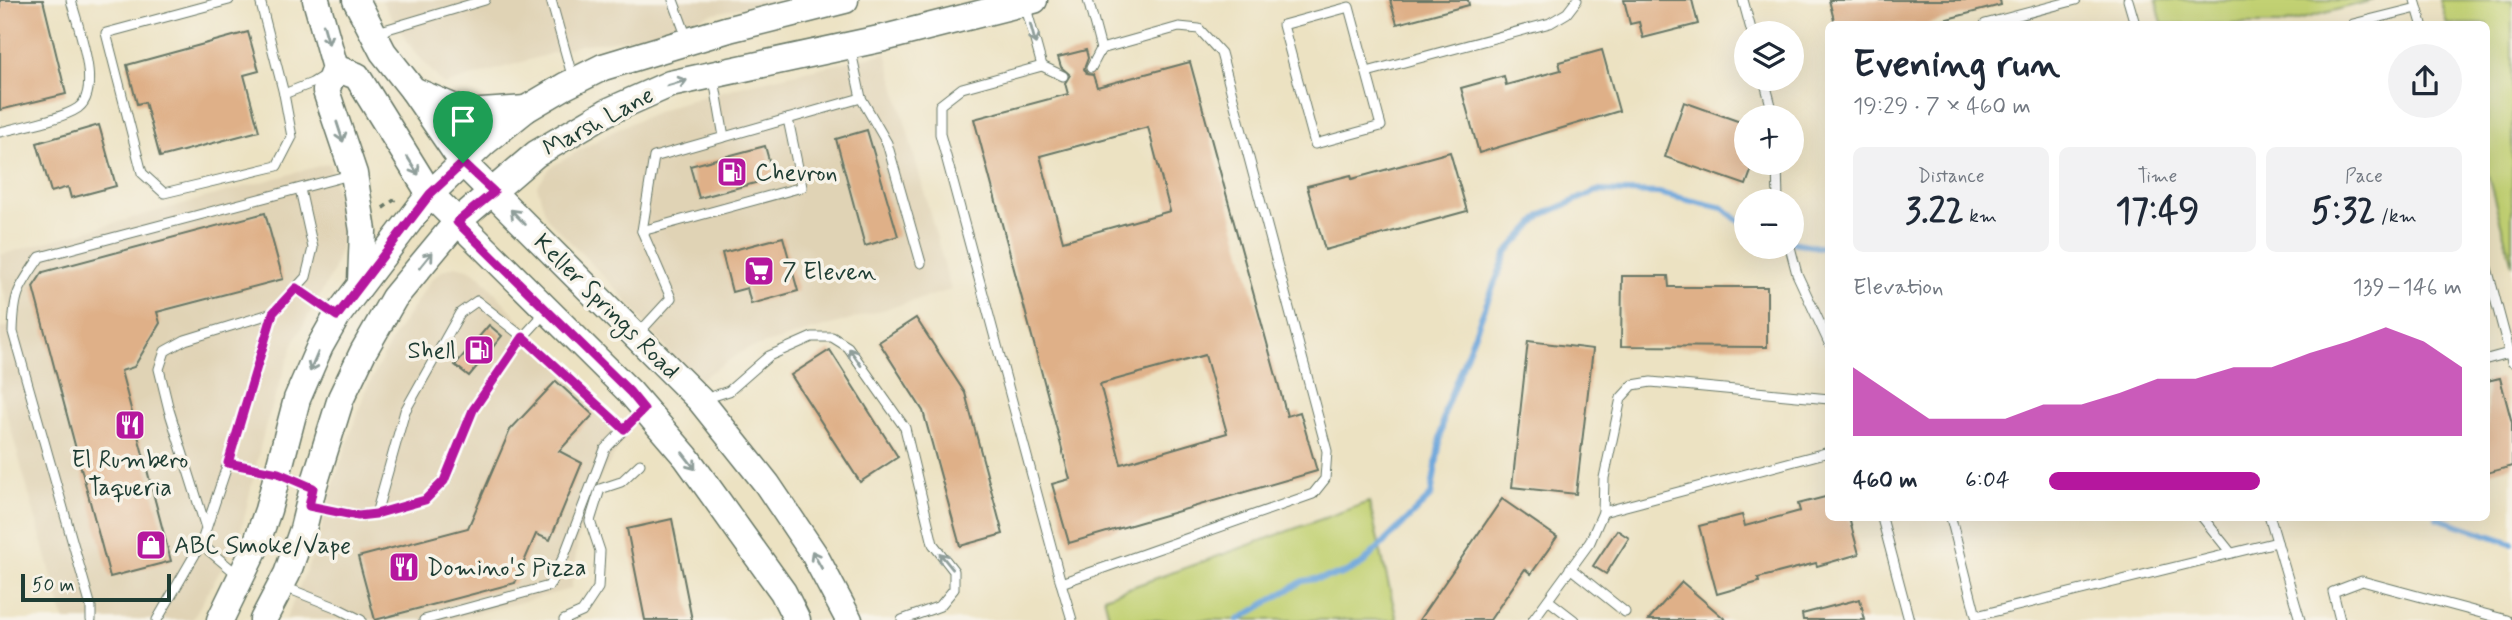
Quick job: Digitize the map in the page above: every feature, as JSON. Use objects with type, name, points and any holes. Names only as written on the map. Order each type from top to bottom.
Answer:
[{"type":"main road","points":[[316,0],[335,68],[326,91],[354,174],[363,232],[361,282]]},
{"type":"main road","name":"Keller Springs Road","points":[[356,0],[383,52],[413,90],[463,163],[700,400],[767,484],[814,554],[849,620]]},
{"type":"main road","name":"Marsh Lane","points":[[220,620],[242,578],[268,510],[297,399],[320,346],[361,282],[430,194],[526,109],[603,67],[688,41],[845,0]]},
{"type":"main road","name":"Marsh Lane","points":[[262,620],[281,585],[303,529],[341,398],[363,352],[394,298],[457,222],[536,155],[607,112],[670,84],[849,45],[1029,1]]},
{"type":"main road","name":"Keller Springs Road","points":[[335,68],[357,76],[430,194],[644,409],[686,457],[783,592],[797,620]]},
{"type":"main road","points":[[413,90],[467,113],[526,109]]},
{"type":"main road","points":[[278,473],[311,497]]},
{"type":"lane","points":[[0,132],[79,108],[87,96],[89,69],[71,0]]},
{"type":"lane","points":[[229,0],[106,33],[142,173],[164,193],[277,166],[292,137],[260,0]]},
{"type":"lane","points":[[373,33],[485,0]]},
{"type":"lane","points":[[551,0],[574,81]]},
{"type":"lane","points":[[673,0],[688,41]]},
{"type":"lane","points":[[1088,0],[1101,48],[1091,68]]},
{"type":"lane","points":[[1367,72],[1550,23],[1567,13],[1577,0]]},
{"type":"lane","points":[[1743,0],[1749,21]]},
{"type":"lane","points":[[1996,21],[2076,0]]},
{"type":"lane","points":[[2128,0],[2134,21]]},
{"type":"lane","points":[[1029,1],[1042,66]]},
{"type":"lane","points":[[2362,21],[2416,4],[2420,21]]},
{"type":"lane","points":[[1349,7],[1367,72],[1381,126],[1315,144],[1283,25],[1349,7]]},
{"type":"lane","points":[[1061,583],[1313,494],[1325,479],[1327,451],[1221,53],[1199,29],[1179,27],[1101,48]]},
{"type":"lane","points":[[849,45],[861,98],[887,143],[921,263]]},
{"type":"lane","points":[[1063,76],[1042,66],[962,88],[940,105],[940,134],[1072,620]]},
{"type":"lane","points":[[284,94],[312,83],[335,68]]},
{"type":"lane","points":[[713,74],[724,137]]},
{"type":"lane","points":[[637,335],[671,298],[642,231],[654,157],[861,98]]},
{"type":"lane","points":[[642,231],[802,187],[788,119]]},
{"type":"lane","points":[[92,620],[91,607],[13,332],[14,299],[40,257],[354,174]]},
{"type":"lane","points":[[157,620],[201,544],[273,313],[306,277],[313,248],[300,189]]},
{"type":"lane","points":[[1793,259],[1797,274],[1825,334]]},
{"type":"lane","points":[[2490,279],[2511,357],[2490,359]]},
{"type":"lane","points":[[296,288],[337,316]]},
{"type":"lane","points":[[376,514],[405,411],[460,313],[477,301],[523,337],[624,429]]},
{"type":"lane","points":[[311,497],[358,516],[376,514],[425,500],[444,481],[473,410],[523,337],[547,311]]},
{"type":"lane","points":[[206,528],[159,369],[165,351],[186,340],[273,313]]},
{"type":"lane","points":[[700,400],[729,391],[769,356],[812,337],[832,337],[848,347],[905,428],[933,544],[954,571],[954,589],[940,606],[902,620]]},
{"type":"lane","points":[[1533,620],[1590,542],[1602,512],[1604,478],[1621,398],[1633,385],[1651,382],[1825,399]]},
{"type":"lane","points":[[424,620],[549,586],[564,556],[605,449],[644,409]]},
{"type":"lane","points":[[1602,512],[1825,453]]},
{"type":"lane","points":[[228,463],[278,473]]},
{"type":"lane","points":[[566,620],[582,612],[598,588],[600,551],[590,521],[600,489],[621,482],[640,464]]},
{"type":"lane","points":[[1883,521],[1909,620]]},
{"type":"lane","points":[[1952,521],[1976,616],[2277,542]]},
{"type":"lane","points":[[2205,521],[2231,553]]},
{"type":"lane","points":[[2271,521],[2300,620]]},
{"type":"lane","points":[[201,544],[242,578]]},
{"type":"lane","points":[[1570,568],[1625,612]]},
{"type":"lane","points":[[2340,620],[2333,592],[2362,581],[2507,620]]},
{"type":"lane","points":[[281,585],[361,620]]},
{"type":"lane","points":[[1548,600],[1574,620]]},
{"type":"path","points":[[379,211],[399,195]]},
{"type":"shaded area","points":[[381,0],[776,0],[710,14],[654,35],[580,45],[444,85],[413,50]]},
{"type":"shaded area","points":[[886,53],[951,290],[745,350],[694,383],[619,292],[547,218],[537,186],[551,167],[573,154],[619,128],[676,104],[748,84]]},
{"type":"shaded area","points":[[330,163],[345,232],[333,272],[294,342],[265,427],[240,536],[192,620],[64,620],[0,390],[0,329],[13,325],[0,276],[0,255]]},
{"type":"shaded area","points":[[455,266],[480,276],[625,437],[594,488],[579,533],[571,589],[451,620],[286,619],[317,544],[365,392],[395,334],[431,280],[442,271]]},
{"type":"green space","points":[[2156,0],[2374,0],[2294,21],[2161,21]]},
{"type":"green space","points":[[2440,0],[2512,0],[2512,265],[2490,183],[2490,21],[2446,21]]},
{"type":"green space","points":[[1369,502],[1397,620],[1110,620],[1104,597]]},
{"type":"building","points":[[0,0],[43,0],[66,94],[0,110]]},
{"type":"building","points":[[1390,0],[1468,0],[1469,5],[1397,24]]},
{"type":"building","points":[[1624,0],[1692,0],[1698,24],[1643,38],[1639,22],[1630,24]]},
{"type":"building","points":[[1829,0],[2000,0],[2001,5],[1940,21],[1834,21]]},
{"type":"building","points":[[248,32],[259,71],[244,75],[259,131],[160,157],[145,102],[137,104],[127,65]]},
{"type":"building","points":[[1086,50],[1088,58],[1084,69],[1087,74],[1093,75],[1097,87],[1190,62],[1287,416],[1300,412],[1317,471],[1069,543],[1052,484],[1070,479],[974,119],[1068,94],[1065,83],[1070,75],[1061,67],[1058,57]],"holes":[[[1148,127],[1170,211],[1063,241],[1040,156]],[[1205,355],[1227,433],[1121,464],[1100,384]]]},
{"type":"building","points":[[1602,50],[1619,111],[1479,153],[1461,88],[1504,76],[1506,85],[1561,70],[1559,62]]},
{"type":"building","points":[[1684,102],[1734,120],[1734,175],[1750,175],[1746,185],[1665,157]]},
{"type":"building","points":[[99,125],[116,186],[71,198],[68,187],[51,192],[37,143]]},
{"type":"building","points":[[867,130],[898,236],[865,246],[836,139]]},
{"type":"building","name":"Chevron","points":[[765,146],[774,178],[699,198],[690,166]]},
{"type":"building","points":[[1450,152],[1467,211],[1325,250],[1307,186],[1351,175],[1352,179]]},
{"type":"building","points":[[265,213],[283,279],[157,312],[160,323],[134,367],[121,371],[171,561],[110,577],[33,287],[43,272]]},
{"type":"building","name":"7 Eleven","points":[[783,237],[798,291],[751,304],[747,288],[732,292],[722,253]]},
{"type":"building","points":[[1622,276],[1668,276],[1669,287],[1767,287],[1767,347],[1621,346]]},
{"type":"building","points":[[916,318],[965,393],[1003,534],[960,546],[923,411],[879,342]]},
{"type":"building","name":"Shell","points":[[489,325],[502,336],[469,376],[455,365]]},
{"type":"building","points":[[1528,341],[1593,349],[1576,494],[1512,487]]},
{"type":"building","points":[[830,350],[898,457],[860,482],[791,375]]},
{"type":"building","points":[[2500,378],[2512,423],[2512,466],[2490,472],[2490,380]]},
{"type":"building","points":[[556,381],[593,415],[559,451],[582,463],[550,540],[536,534],[515,583],[375,620],[358,557],[468,528],[510,430]]},
{"type":"building","points":[[1825,497],[1825,521],[1850,521],[1859,554],[1758,578],[1759,582],[1717,594],[1699,526],[1742,515],[1745,526],[1800,511],[1798,504]]},
{"type":"building","points":[[1502,499],[1557,537],[1531,574],[1525,569],[1490,620],[1419,620]]},
{"type":"building","points":[[672,519],[692,620],[645,620],[627,529]]},
{"type":"building","points":[[1617,530],[1629,538],[1606,574],[1593,566]]},
{"type":"building","points":[[1682,582],[1726,620],[1648,620]]},
{"type":"building","points":[[1860,599],[1865,620],[1803,620],[1802,614]]},
{"type":"waterway","points":[[1238,620],[1303,581],[1340,575],[1361,565],[1431,496],[1445,409],[1507,252],[1542,215],[1597,191],[1658,193],[1723,208],[1734,217]]},
{"type":"waterway","points":[[1804,244],[1825,248]]},
{"type":"waterway","points":[[2446,521],[2512,543]]},
{"type":"place","name":"Chevron","points":[[732,172]]},
{"type":"place","name":"7 Eleven","points":[[759,271]]},
{"type":"place","name":"Shell","points":[[479,350]]},
{"type":"place","name":"El Rumbero Taqueria","points":[[130,425]]},
{"type":"place","name":"ABC Smoke/Vape","points":[[151,545]]},
{"type":"place","name":"Domino's Pizza","points":[[404,567]]},
{"type":"route","points":[[463,163],[494,192],[457,222],[630,392],[644,409],[624,429],[523,337],[473,410],[444,481],[425,500],[376,514],[358,516],[309,506],[313,488],[278,473],[228,463],[273,313],[296,288],[337,316],[430,194],[463,163]]}]
